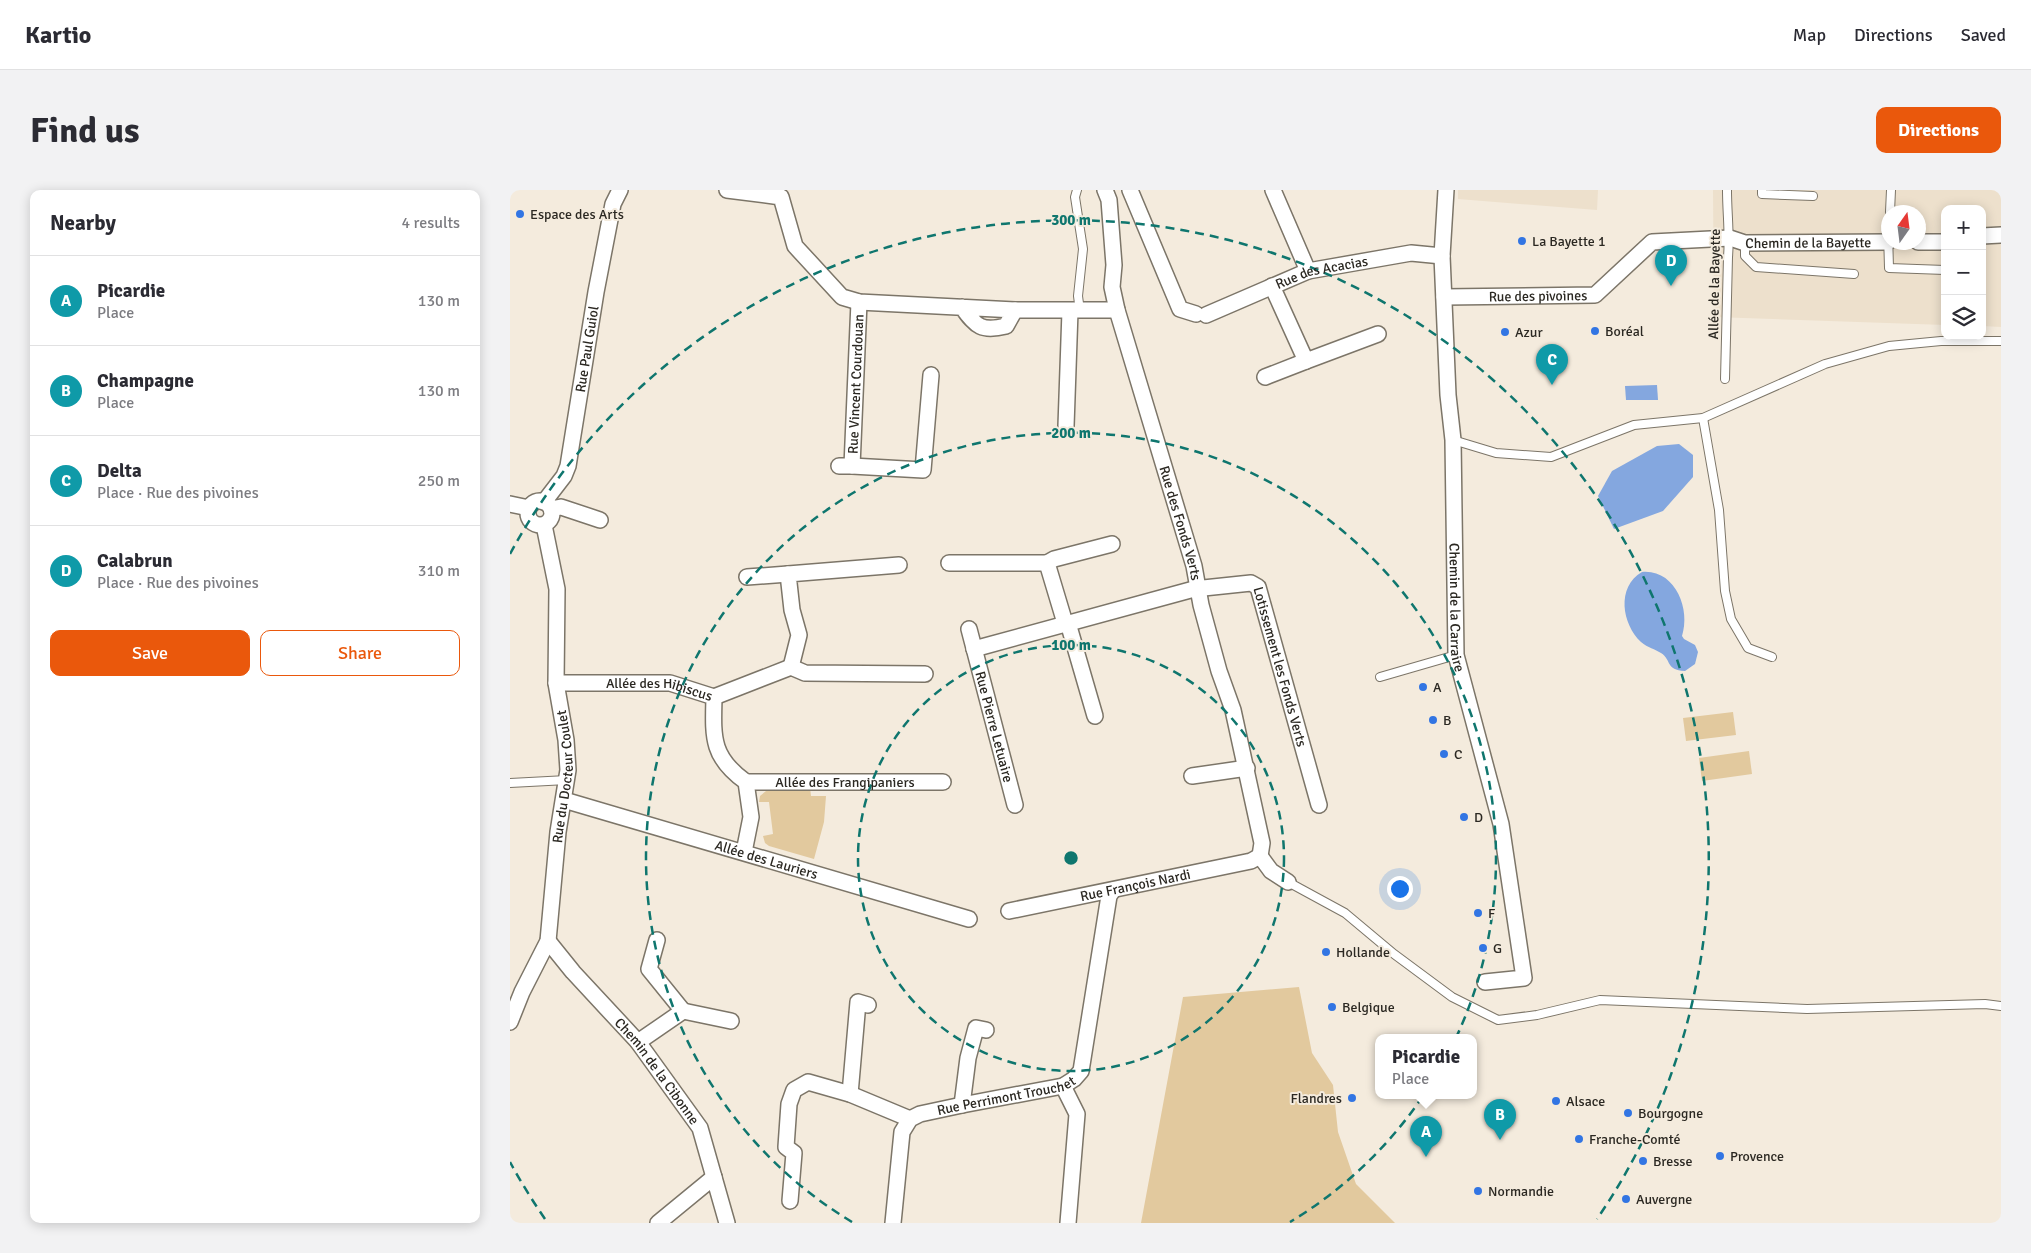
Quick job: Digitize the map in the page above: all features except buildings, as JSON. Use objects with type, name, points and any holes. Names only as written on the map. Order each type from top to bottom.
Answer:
[{"type":"street","name":"Rue Paul Guiol","points":[[548,506],[568,466],[596,292],[613,204],[620,190]]},
{"type":"street","points":[[728,190],[783,194],[796,246],[842,298],[859,302],[962,308],[1075,311],[1117,310]]},
{"type":"street","name":"Rue des Fonds Verts","points":[[1105,190],[1109,200],[1114,265],[1112,287],[1117,310],[1194,566],[1200,605],[1219,671],[1233,710],[1262,843],[1260,856]]},
{"type":"street","name":"Rue des Acacias","points":[[1130,190],[1180,309],[1201,315],[1308,271],[1411,253],[1442,256]]},
{"type":"street","points":[[1274,190],[1308,271]]},
{"type":"street","name":"Chemin de la Carraire","points":[[1446,190],[1442,256],[1448,395],[1453,440],[1456,655],[1501,824],[1524,978],[1485,982]]},
{"type":"street","points":[[1986,236],[2001,235]]},
{"type":"street","name":"Chemin de la Bayette","points":[[1730,238],[1745,243],[1881,242]]},
{"type":"street","name":"Rue des pivoines","points":[[1444,297],[1595,295],[1652,242],[1730,238]]},
{"type":"street","points":[[1926,242],[1941,242]]},
{"type":"street","points":[[1272,286],[1306,362]]},
{"type":"street","name":"Rue Vincent Courdouan","points":[[859,302],[845,466],[923,470],[931,375]]},
{"type":"street","points":[[962,308],[973,323],[990,330],[1006,326],[1015,310]]},
{"type":"street","points":[[1066,426],[1075,311]]},
{"type":"street","points":[[1265,377],[1378,334]]},
{"type":"street","points":[[548,506],[550,519],[544,525],[532,522],[528,514],[529,508],[534,503],[561,507],[600,520]]},
{"type":"street","points":[[510,504],[529,508]]},
{"type":"street","name":"Rue du Docteur Coulet","points":[[544,525],[557,589],[556,683],[566,740],[568,770],[558,832],[548,941]]},
{"type":"street","points":[[949,563],[1047,563],[1054,559],[1112,544]]},
{"type":"street","points":[[1047,563],[1095,716]]},
{"type":"street","points":[[747,577],[899,565]]},
{"type":"street","points":[[788,574],[792,610],[799,635],[792,667]]},
{"type":"street","name":"Lotissement les Fonds Verts","points":[[1198,589],[1251,583],[1258,587],[1319,805]]},
{"type":"street","points":[[974,649],[1198,589]]},
{"type":"street","name":"Rue Pierre Letuaire","points":[[969,629],[1015,805]]},
{"type":"street","points":[[714,697],[792,667],[805,673],[924,674]]},
{"type":"street","name":"Allée des Hibiscus","points":[[556,683],[670,683],[714,697],[713,726],[716,749],[731,771],[746,782]]},
{"type":"street","points":[[1192,776],[1247,768]]},
{"type":"street","points":[[744,852],[751,817],[746,782]]},
{"type":"street","name":"Allée des Frangipaniers","points":[[746,782],[943,782]]},
{"type":"street","name":"Allée des Lauriers","points":[[564,800],[969,919]]},
{"type":"street","points":[[1260,856],[1271,871],[1288,882]]},
{"type":"street","name":"Rue François Nardi","points":[[1008,912],[1252,861],[1260,856]]},
{"type":"street","name":"Rue Perrimont Trouchet","points":[[910,1119],[920,1114],[1063,1086],[1074,1080],[1081,1071],[1109,896],[1113,890]]},
{"type":"street","points":[[657,940],[649,969],[683,1011],[731,1020]]},
{"type":"street","points":[[510,1022],[516,990],[548,941]]},
{"type":"street","name":"Chemin de la Cibonne","points":[[548,941],[573,972],[638,1042],[700,1128],[727,1223]]},
{"type":"street","points":[[850,1094],[858,1002],[868,1005]]},
{"type":"street","points":[[638,1042],[683,1011]]},
{"type":"street","points":[[962,1105],[968,1058],[976,1028],[986,1030]]},
{"type":"street","points":[[790,1201],[794,1154],[786,1147],[790,1104],[794,1090],[808,1082],[850,1094],[910,1119],[902,1132],[893,1223]]},
{"type":"street","points":[[1063,1086],[1077,1114],[1068,1223]]},
{"type":"street","points":[[658,1223],[714,1177]]},
{"type":"lane","points":[[1075,311],[1083,250],[1075,197],[1078,190]]},
{"type":"lane","name":"Allée de la Bayette","points":[[1725,379],[1730,238],[1727,223],[1727,190]]},
{"type":"lane","points":[[1762,190],[1762,194],[1813,196]]},
{"type":"lane","points":[[1890,205],[1891,190]]},
{"type":"lane","points":[[1745,243],[1745,256],[1756,267],[1854,274]]},
{"type":"lane","points":[[1888,250],[1889,268],[1941,270]]},
{"type":"lane","points":[[1453,440],[1496,453],[1551,457],[1634,425],[1703,418],[1824,364],[1888,346],[1942,341],[2001,341]]},
{"type":"lane","points":[[1703,418],[1720,510],[1725,591],[1731,618],[1748,648],[1772,657]]},
{"type":"lane","points":[[1380,677],[1456,655]]},
{"type":"lane","points":[[510,783],[567,780]]},
{"type":"lane","points":[[1288,882],[1345,913],[1394,954],[1452,997],[1498,1020],[1537,1015],[1600,1000],[1807,1009],[1986,1004],[2001,1006]]},
{"type":"shaded area","points":[[1458,190],[1598,190],[1597,210],[1458,199]]},
{"type":"shaded area","points":[[1713,190],[2001,190],[2001,327],[1986,326],[1986,205],[1941,205],[1941,325],[1714,317]]},
{"type":"shaded area","points":[[1733,712],[1736,735],[1686,741],[1683,718]]},
{"type":"shaded area","points":[[1749,751],[1752,774],[1702,781],[1699,758]]},
{"type":"shaded area","points":[[771,787],[810,787],[811,796],[826,796],[824,822],[814,859],[769,846],[765,843],[763,836],[773,834],[769,802],[759,802],[760,796]]},
{"type":"shaded area","points":[[1299,987],[1312,1053],[1333,1085],[1338,1132],[1356,1184],[1395,1223],[1141,1223],[1183,997]]},
{"type":"water","points":[[1657,385],[1658,400],[1626,400],[1625,386]]},
{"type":"water","points":[[1679,444],[1693,455],[1693,477],[1663,511],[1614,529],[1598,496],[1612,471],[1657,446]]},
{"type":"water","points":[[1642,572],[1654,573],[1663,577],[1672,584],[1678,593],[1684,614],[1682,636],[1695,645],[1698,652],[1695,664],[1685,671],[1674,669],[1661,653],[1641,642],[1629,626],[1626,616],[1625,596],[1628,587]]},
{"type":"place","name":"Espace des Arts","points":[[520,214]]},
{"type":"place","name":"La Bayette 1","points":[[1522,241]]},
{"type":"place","name":"Calabrun","points":[[1671,286]]},
{"type":"place","name":"Boréal","points":[[1595,331]]},
{"type":"place","name":"Azur","points":[[1505,332]]},
{"type":"place","name":"Delta","points":[[1552,385]]},
{"type":"place","name":"A","points":[[1423,687]]},
{"type":"place","name":"B","points":[[1433,720]]},
{"type":"place","name":"C","points":[[1444,754]]},
{"type":"place","name":"D","points":[[1464,817]]},
{"type":"place","name":"F","points":[[1478,913]]},
{"type":"place","name":"G","points":[[1483,948]]},
{"type":"place","name":"Hollande","points":[[1326,952]]},
{"type":"place","name":"Belgique","points":[[1332,1007]]},
{"type":"place","name":"Flandres","points":[[1352,1098]]},
{"type":"place","name":"Alsace","points":[[1556,1101]]},
{"type":"place","name":"Bourgogne","points":[[1628,1113]]},
{"type":"place","name":"Franche-Comté","points":[[1579,1139]]},
{"type":"place","name":"Champagne","points":[[1500,1140]]},
{"type":"place","name":"Provence","points":[[1720,1156]]},
{"type":"place","name":"Picardie","points":[[1426,1157]]},
{"type":"place","name":"Bresse","points":[[1643,1161]]},
{"type":"place","name":"Normandie","points":[[1478,1191]]},
{"type":"place","name":"Auvergne","points":[[1626,1199]]}]
